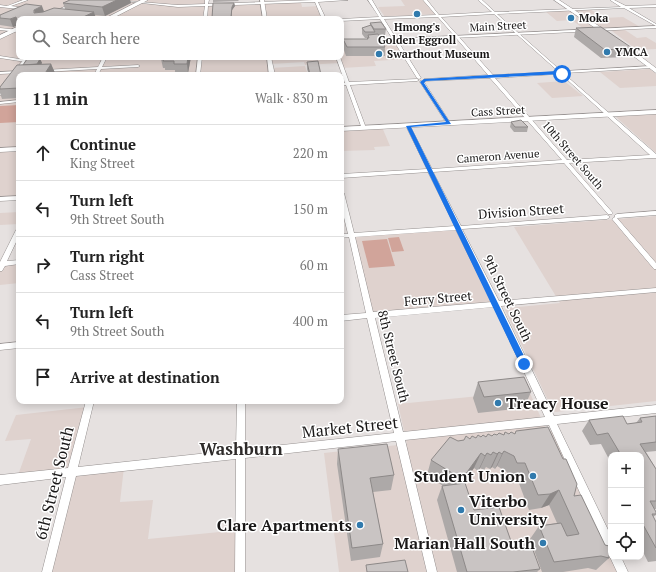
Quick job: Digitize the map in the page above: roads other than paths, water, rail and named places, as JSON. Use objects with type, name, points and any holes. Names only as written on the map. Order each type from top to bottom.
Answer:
[{"type":"highway","points":[[48,16],[84,0]]},
{"type":"highway","points":[[113,16],[142,1]]},
{"type":"highway","points":[[0,36],[16,30]]},
{"type":"highway","points":[[19,72],[26,60]]},
{"type":"highway","points":[[0,93],[16,75]]},
{"type":"main road","points":[[556,0],[605,30],[654,68]]},
{"type":"main road","points":[[561,0],[574,10]]},
{"type":"street","points":[[0,10],[26,0]]},
{"type":"street","points":[[117,0],[142,1],[175,6],[346,0]]},
{"type":"street","points":[[205,16],[207,0]]},
{"type":"street","points":[[370,0],[449,124]]},
{"type":"street","name":"10th Street South","points":[[425,0],[566,162],[609,215]]},
{"type":"street","points":[[480,0],[655,156]]},
{"type":"street","points":[[612,0],[656,27]]},
{"type":"street","points":[[316,1],[323,16]]},
{"type":"street","points":[[263,2],[265,16]]},
{"type":"street","points":[[0,6],[31,10]]},
{"type":"street","points":[[344,20],[656,6]]},
{"type":"street","points":[[45,11],[66,14]]},
{"type":"street","name":"Main Street","points":[[364,41],[656,27]]},
{"type":"street","points":[[0,29],[16,30]]},
{"type":"street","points":[[0,57],[16,58]]},
{"type":"street","points":[[98,72],[104,60]]},
{"type":"street","points":[[198,72],[200,60]]},
{"type":"street","points":[[270,60],[272,72]]},
{"type":"street","points":[[339,60],[344,72]]},
{"type":"street","points":[[36,71],[138,66]]},
{"type":"street","points":[[344,84],[654,68]]},
{"type":"street","points":[[0,73],[16,72]]},
{"type":"street","points":[[344,73],[364,128]]},
{"type":"street","points":[[0,102],[16,101]]},
{"type":"street","name":"Cass Street","points":[[344,130],[656,112]]},
{"type":"street","name":"9th Street South","points":[[408,126],[497,305],[608,542]]},
{"type":"street","points":[[0,150],[16,149]]},
{"type":"street","name":"Cameron Avenue","points":[[344,176],[655,156]]},
{"type":"street","points":[[0,199],[16,198]]},
{"type":"street","name":"8th Street South","points":[[344,206],[432,572]]},
{"type":"street","points":[[609,215],[616,217],[656,213]]},
{"type":"street","name":"Division Street","points":[[344,236],[609,215]]},
{"type":"street","points":[[616,217],[656,267]]},
{"type":"street","points":[[1,265],[16,236]]},
{"type":"street","points":[[1,265],[16,262]]},
{"type":"street","name":"Ferry Street","points":[[344,318],[656,290]]},
{"type":"street","points":[[0,347],[16,345]]},
{"type":"street","name":"6th Street South","points":[[47,572],[89,404]]},
{"type":"street","points":[[240,572],[241,404]]},
{"type":"street","name":"Market Street","points":[[0,480],[656,409]]},
{"type":"street","points":[[617,560],[623,572]]},
{"type":"place","name":"Hmong's Golden Eggroll","points":[[417,14]]},
{"type":"place","name":"Moka","points":[[571,18]]},
{"type":"place","name":"YMCA","points":[[607,52]]},
{"type":"place","name":"Swarthout Museum","points":[[379,54]]},
{"type":"place","name":"Treacy House","points":[[498,403]]},
{"type":"place","name":"Student Union","points":[[533,476]]},
{"type":"place","name":"Viterbo University","points":[[461,510]]},
{"type":"place","name":"Clare Apartments","points":[[360,525]]},
{"type":"place","name":"Marian Hall South","points":[[543,543]]},
{"type":"district","name":"Washburn","points":[[241,448]]}]
